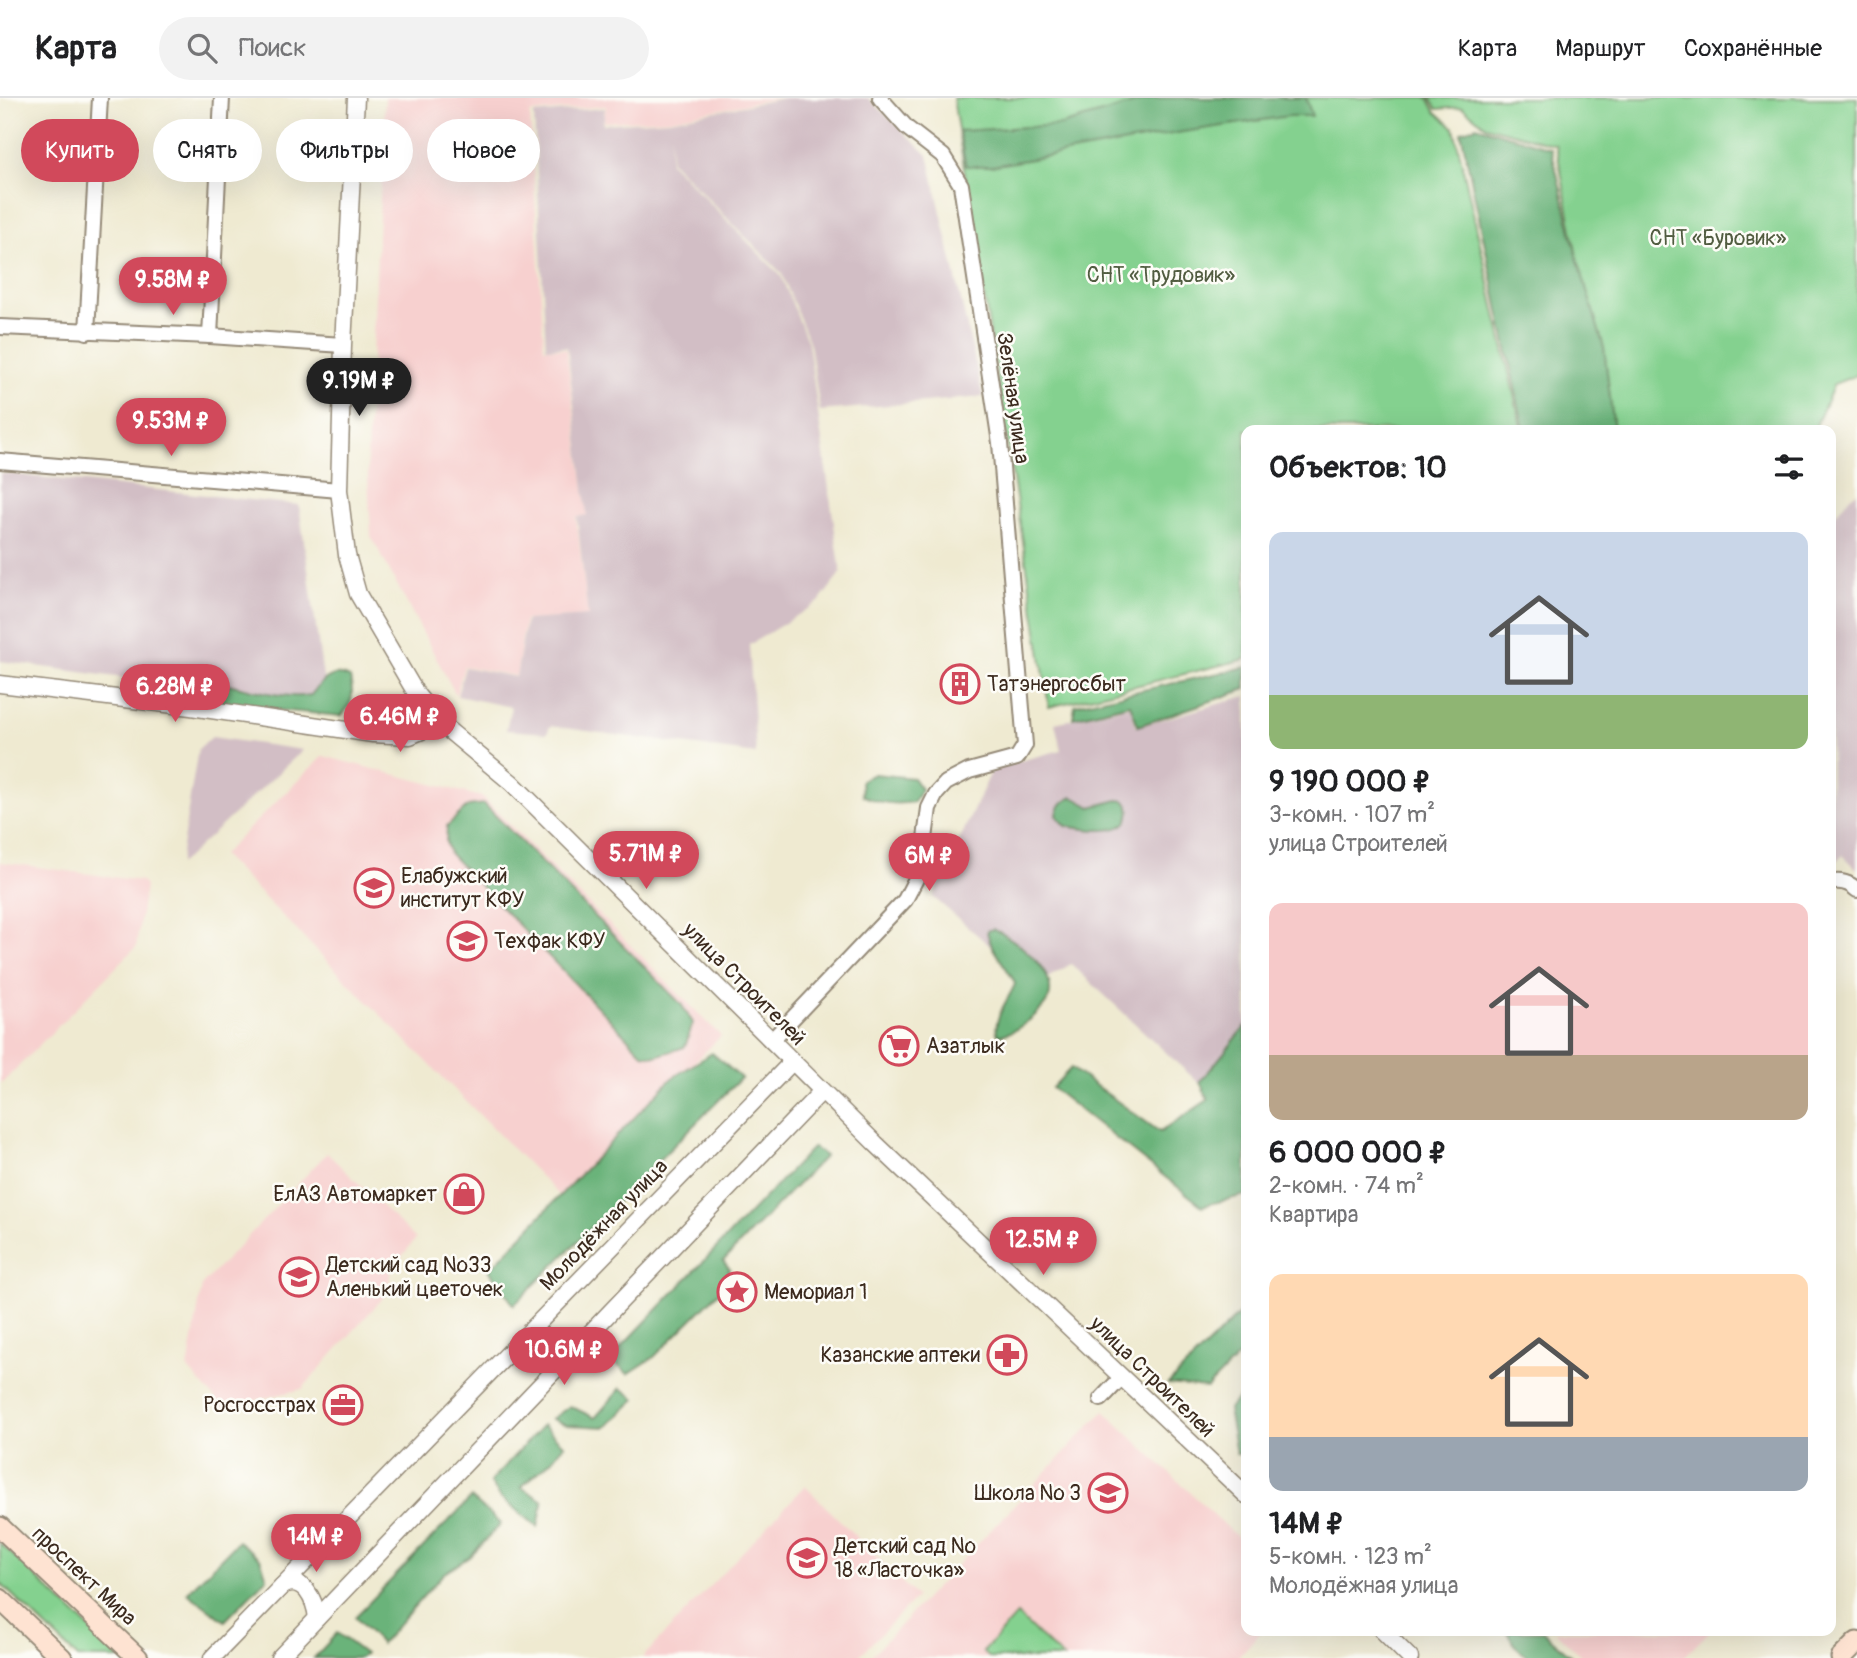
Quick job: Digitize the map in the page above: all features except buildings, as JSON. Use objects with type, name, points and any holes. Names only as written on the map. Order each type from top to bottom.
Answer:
[{"type":"main road","name":"проспект Мира","points":[[0,1527],[138,1658]]},
{"type":"main road","points":[[0,1599],[62,1658]]},
{"type":"main road","points":[[1841,1658],[1857,1642]]},
{"type":"street","points":[[87,332],[100,98]]},
{"type":"street","points":[[210,336],[222,98]]},
{"type":"street","name":"улица Строителей","points":[[356,98],[342,345],[340,491],[347,555],[358,594],[404,675],[440,723],[512,783],[822,1091],[1122,1377],[1241,1485]]},
{"type":"street","name":"Зелёная улица","points":[[771,1041],[905,900],[921,869],[927,817],[936,794],[956,776],[1017,758],[1023,752],[1026,738],[1000,443],[961,185],[943,156],[907,128],[880,98]]},
{"type":"street","points":[[0,327],[342,345]]},
{"type":"street","points":[[0,461],[340,491]]},
{"type":"street","points":[[0,684],[191,707],[373,734],[410,736],[440,723]]},
{"type":"street","points":[[1836,882],[1853,886],[1857,890]]},
{"type":"street","name":"Молодёжная улица","points":[[212,1658],[792,1062]]},
{"type":"street","points":[[279,1658],[822,1091]]},
{"type":"street","points":[[1101,1399],[1122,1377]]},
{"type":"street","points":[[282,1586],[288,1583],[296,1584],[310,1593],[317,1618]]},
{"type":"street","points":[[1388,1636],[1410,1658]]},
{"type":"shaded area","points":[[385,98],[778,98],[670,119],[604,122],[606,106],[530,113],[530,119],[427,119],[427,182],[534,182],[544,348],[566,349],[587,515],[576,517],[588,616],[525,620],[516,676],[464,666],[456,695],[371,536],[367,456],[381,182],[413,182],[413,119],[384,119]]},
{"type":"shaded area","points":[[784,98],[868,98],[928,155],[983,397],[820,411],[810,344],[782,274],[671,161],[670,133],[670,162],[781,276],[808,343],[841,573],[819,602],[749,645],[756,754],[550,726],[547,733],[506,730],[511,707],[457,696],[465,667],[516,677],[526,620],[588,616],[577,517],[587,515],[567,347],[546,348],[537,182],[540,182],[540,119],[534,119],[534,114],[605,108],[603,124],[670,120]]},
{"type":"shaded area","points":[[0,473],[299,505],[327,706],[0,661]]},
{"type":"shaded area","points":[[1857,492],[1857,869],[1843,855],[1836,862],[1836,514]]},
{"type":"shaded area","points":[[1241,697],[1241,1122],[1071,964],[1036,985],[933,897],[993,768],[1061,750],[1055,723],[1130,706],[1136,727]]},
{"type":"shaded area","points":[[212,737],[303,750],[179,865],[198,749]]},
{"type":"shaded area","name":"Техфак КФУ","points":[[323,756],[482,797],[721,1036],[559,1195],[222,855]]},
{"type":"shaded area","points":[[0,862],[141,881],[145,886],[136,947],[2,1083],[0,1081]]},
{"type":"shaded area","name":"Детский сад №33 Аленький цветочек","points":[[327,1153],[416,1239],[391,1269],[387,1293],[302,1389],[224,1408],[188,1369],[202,1285]]},
{"type":"shaded area","name":"Школа № 3","points":[[1104,1411],[1241,1540],[1241,1636],[1257,1636],[1237,1658],[869,1658]]},
{"type":"shaded area","name":"Детский сад № 18 «Ласточка»","points":[[805,1486],[917,1597],[857,1658],[642,1658]]},
{"type":"shaded area","points":[[1560,1636],[1705,1636],[1683,1658],[1583,1658]]},
{"type":"green space","name":"СНТ «Трудовик»","points":[[953,98],[1428,98],[1435,111],[1454,128],[1521,425],[1241,425],[1241,660],[1049,707]]},
{"type":"green space","points":[[1152,98],[1306,98],[1312,116],[1289,116],[1183,132],[992,166],[966,166],[959,131],[1061,125]]},
{"type":"green space","name":"СНТ «Буровик»","points":[[1430,98],[1857,98],[1857,375],[1834,384],[1816,425],[1613,425],[1604,348],[1577,257],[1556,145],[1486,126],[1462,107],[1437,109]]},
{"type":"green space","points":[[1476,126],[1551,148],[1577,257],[1604,348],[1613,425],[1523,425],[1461,132]]},
{"type":"green space","points":[[1241,668],[1241,691],[1138,726],[1130,704],[1073,718],[1075,705]]},
{"type":"green space","points":[[175,674],[262,692],[296,696],[311,695],[328,678],[344,675],[350,678],[352,699],[341,716],[191,702],[178,697],[170,686]]},
{"type":"green space","points":[[874,774],[913,778],[921,789],[914,802],[880,802],[862,795],[861,780]]},
{"type":"green space","points":[[1073,797],[1091,807],[1118,800],[1125,801],[1130,812],[1129,817],[1119,827],[1110,829],[1091,830],[1066,826],[1057,816],[1062,804]]},
{"type":"green space","points":[[484,804],[681,1004],[693,1023],[685,1047],[656,1056],[643,1054],[450,854],[446,842],[447,826],[468,806]]},
{"type":"green space","points":[[993,929],[1030,954],[1045,972],[1050,992],[1046,1003],[1032,1018],[1003,1035],[998,1035],[997,1023],[1015,984],[989,938],[987,931]]},
{"type":"green space","points":[[1241,1032],[1241,1196],[1202,1206],[1052,1088],[1071,1068],[1160,1132],[1208,1100],[1200,1082]]},
{"type":"green space","points":[[712,1053],[741,1078],[514,1305],[489,1270],[672,1078]]},
{"type":"green space","points":[[813,1147],[825,1156],[723,1261],[730,1269],[727,1273],[730,1281],[654,1357],[628,1374],[610,1359]]},
{"type":"green space","points":[[1241,1312],[1241,1354],[1207,1388],[1168,1384]]},
{"type":"green space","points":[[621,1388],[636,1399],[606,1427],[567,1425],[552,1419],[570,1406],[595,1418]]},
{"type":"green space","points":[[1241,1396],[1241,1454],[1236,1454],[1228,1409]]},
{"type":"green space","points":[[543,1425],[564,1445],[550,1462],[521,1487],[543,1501],[538,1527],[501,1498],[490,1482]]},
{"type":"green space","points":[[471,1498],[501,1524],[469,1557],[443,1574],[381,1644],[355,1617]]},
{"type":"green space","points":[[238,1541],[260,1558],[267,1578],[225,1621],[187,1593]]},
{"type":"green space","points":[[0,1543],[121,1658],[78,1658],[0,1583]]},
{"type":"green space","points":[[1017,1615],[1063,1658],[990,1658],[983,1652]]},
{"type":"green space","points":[[337,1633],[365,1654],[360,1658],[314,1658]]},
{"type":"green space","points":[[1510,1636],[1549,1636],[1573,1658],[1528,1658],[1513,1643]]},
{"type":"place","name":"Татэнергосбыт","points":[[960,684]]},
{"type":"place","name":"Елабужский институт КФУ","points":[[374,888]]},
{"type":"place","name":"Техфак КФУ","points":[[467,941]]},
{"type":"place","name":"Азатлык","points":[[899,1046]]},
{"type":"place","name":"ЕлАЗ Автомаркет","points":[[464,1194]]},
{"type":"place","name":"Детский сад №33 Аленький цветочек","points":[[299,1277]]},
{"type":"place","name":"Мемориал 1","points":[[737,1292]]},
{"type":"place","name":"Казанские аптеки","points":[[1007,1355]]},
{"type":"place","name":"Росгосстрах","points":[[343,1405]]},
{"type":"place","name":"Школа № 3","points":[[1108,1493]]},
{"type":"place","name":"Детский сад № 18 «Ласточка»","points":[[807,1558]]}]
